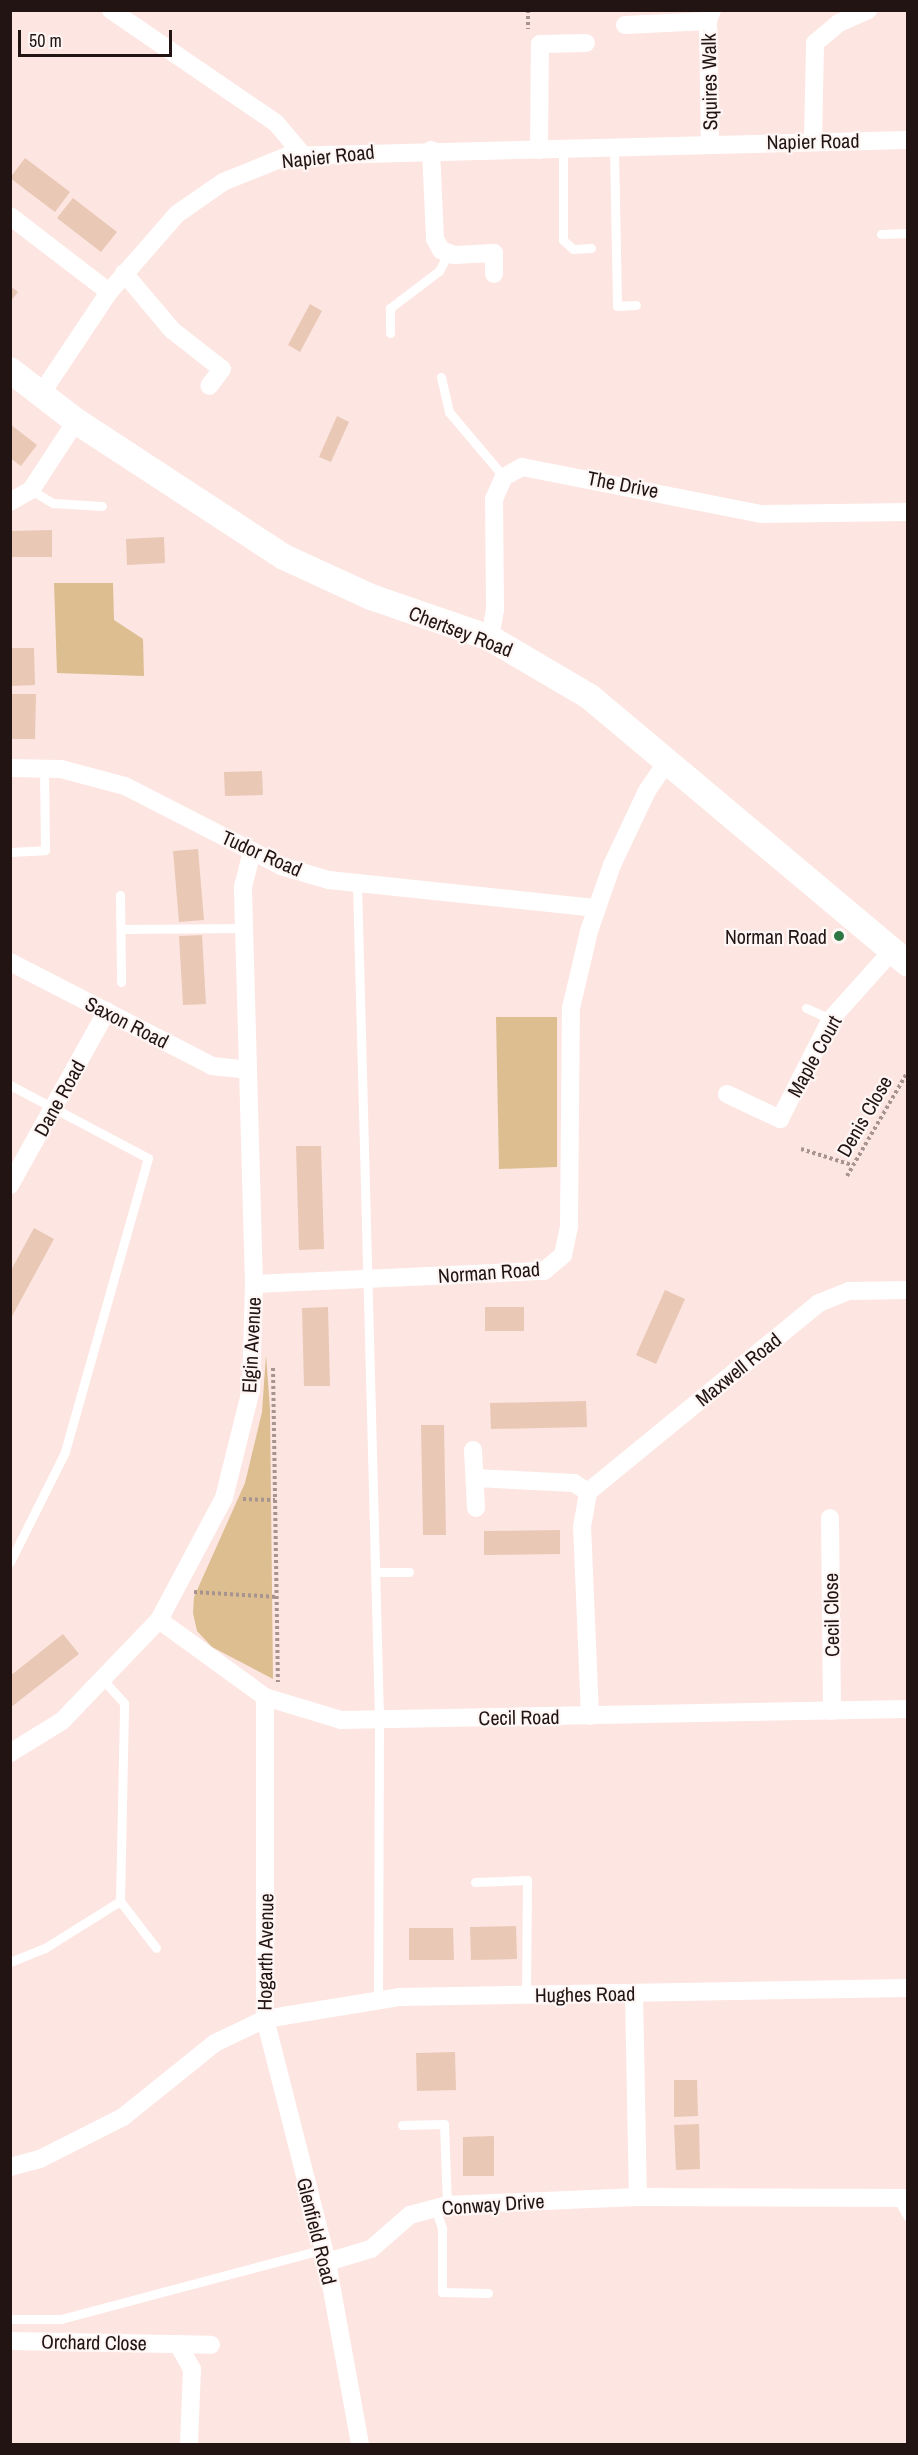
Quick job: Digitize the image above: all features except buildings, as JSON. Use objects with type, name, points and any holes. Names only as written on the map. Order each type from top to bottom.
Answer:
[{"type":"street","points":[[111,10],[276,123],[303,155]]},
{"type":"street","points":[[813,141],[812,54],[815,43],[839,23],[868,10]]},
{"type":"street","name":"Squires Walk","points":[[625,25],[710,16],[710,143]]},
{"type":"street","points":[[539,150],[540,44],[586,43]]},
{"type":"street","name":"Napier Road","points":[[41,394],[109,292],[177,214],[223,182],[303,155],[431,150],[614,148],[710,143],[908,140]]},
{"type":"street","points":[[431,150],[435,239],[448,254],[494,253],[494,274]]},
{"type":"street","points":[[10,216],[109,292]]},
{"type":"street","points":[[124,273],[172,330],[222,369],[209,386]]},
{"type":"street","name":"Chertsey Road","points":[[10,370],[76,421],[284,557],[371,597],[490,638],[590,697],[668,760],[900,958]]},
{"type":"street","points":[[10,502],[31,490],[76,421]]},
{"type":"street","name":"The Drive","points":[[504,477],[522,467],[761,514],[908,512]]},
{"type":"street","points":[[490,638],[495,610],[494,499],[504,477]]},
{"type":"street","name":"Norman Road","points":[[254,1284],[544,1271],[563,1255],[569,1226],[571,1008],[597,908],[646,791],[668,760]]},
{"type":"street","name":"Tudor Road","points":[[10,768],[44,769],[125,786],[291,869],[357,883],[597,908]]},
{"type":"street","name":"Elgin Avenue","points":[[10,1753],[62,1721],[105,1682],[159,1620],[179,1592],[224,1498],[251,1390],[254,1284],[243,887],[252,851]]},
{"type":"street","name":"Maple Court","points":[[727,1094],[780,1119],[831,1019],[900,958]]},
{"type":"street","name":"Saxon Road","points":[[10,962],[212,1066],[248,1070]]},
{"type":"street","name":"Dane Road","points":[[10,1185],[107,1011]]},
{"type":"street","name":"Maxwell Road","points":[[588,1492],[819,1303],[849,1292],[908,1290]]},
{"type":"street","points":[[473,1450],[476,1508]]},
{"type":"street","points":[[476,1478],[574,1483],[588,1492],[582,1527],[590,1716]]},
{"type":"street","name":"Cecil Close","points":[[830,1518],[832,1711]]},
{"type":"street","name":"Cecil Road","points":[[159,1620],[272,1700],[341,1720],[908,1709]]},
{"type":"street","name":"Hogarth Avenue","points":[[10,2167],[40,2159],[123,2116],[215,2043],[265,2019],[272,1700]]},
{"type":"street","name":"Hughes Road","points":[[265,2019],[378,2001],[525,1995],[908,1988]]},
{"type":"street","points":[[634,1993],[638,2197]]},
{"type":"street","name":"Glenfield Road","points":[[265,2019],[326,2255],[360,2445]]},
{"type":"street","name":"Conway Drive","points":[[326,2255],[371,2249],[410,2215],[441,2206],[638,2197],[901,2198]]},
{"type":"street","name":"Orchard Close","points":[[10,2341],[211,2345]]},
{"type":"street","points":[[178,2344],[192,2369],[189,2445]]},
{"type":"lane","points":[[614,148],[616,306],[636,305]]},
{"type":"lane","points":[[563,149],[563,240],[573,249],[591,248]]},
{"type":"lane","points":[[881,234],[908,233]]},
{"type":"lane","points":[[390,333],[390,308],[439,271],[448,254]]},
{"type":"lane","points":[[441,376],[449,412],[504,477]]},
{"type":"lane","points":[[31,490],[53,503],[102,506]]},
{"type":"lane","points":[[10,852],[45,850],[44,769]]},
{"type":"lane","points":[[357,883],[379,1719],[378,2001]]},
{"type":"lane","points":[[120,895],[121,982]]},
{"type":"lane","points":[[122,929],[244,928]]},
{"type":"lane","points":[[806,1008],[831,1019]]},
{"type":"lane","points":[[10,1085],[55,1105],[148,1158],[65,1452],[10,1562]]},
{"type":"lane","points":[[375,1572],[409,1572]]},
{"type":"lane","points":[[105,1682],[124,1703],[120,1901],[156,1948]]},
{"type":"lane","points":[[475,1882],[527,1880],[525,1995]]},
{"type":"lane","points":[[10,1962],[45,1948],[120,1901]]},
{"type":"lane","points":[[402,2126],[444,2124],[441,2206],[442,2292],[488,2293]]},
{"type":"lane","points":[[901,2198],[908,2217]]},
{"type":"lane","points":[[10,2319],[61,2319],[326,2255]]},
{"type":"path","name":"Denis Close","points":[[847,1176],[908,1071]]},
{"type":"path","points":[[801,1149],[852,1166]]},
{"type":"path","points":[[272,1700],[277,1597],[273,1356]]},
{"type":"path","points":[[224,1498],[275,1500]]},
{"type":"path","points":[[179,1592],[277,1597]]},
{"type":"shaded area","points":[[54,583],[113,583],[114,620],[143,639],[144,676],[57,673]]},
{"type":"shaded area","points":[[496,1017],[557,1017],[557,1167],[499,1169]]},
{"type":"shaded area","points":[[266,1355],[270,1409],[273,1679],[212,1647],[197,1631],[193,1613],[194,1597],[245,1483],[262,1412]]},
{"type":"place","name":"Norman Road","points":[[839,936]]}]
